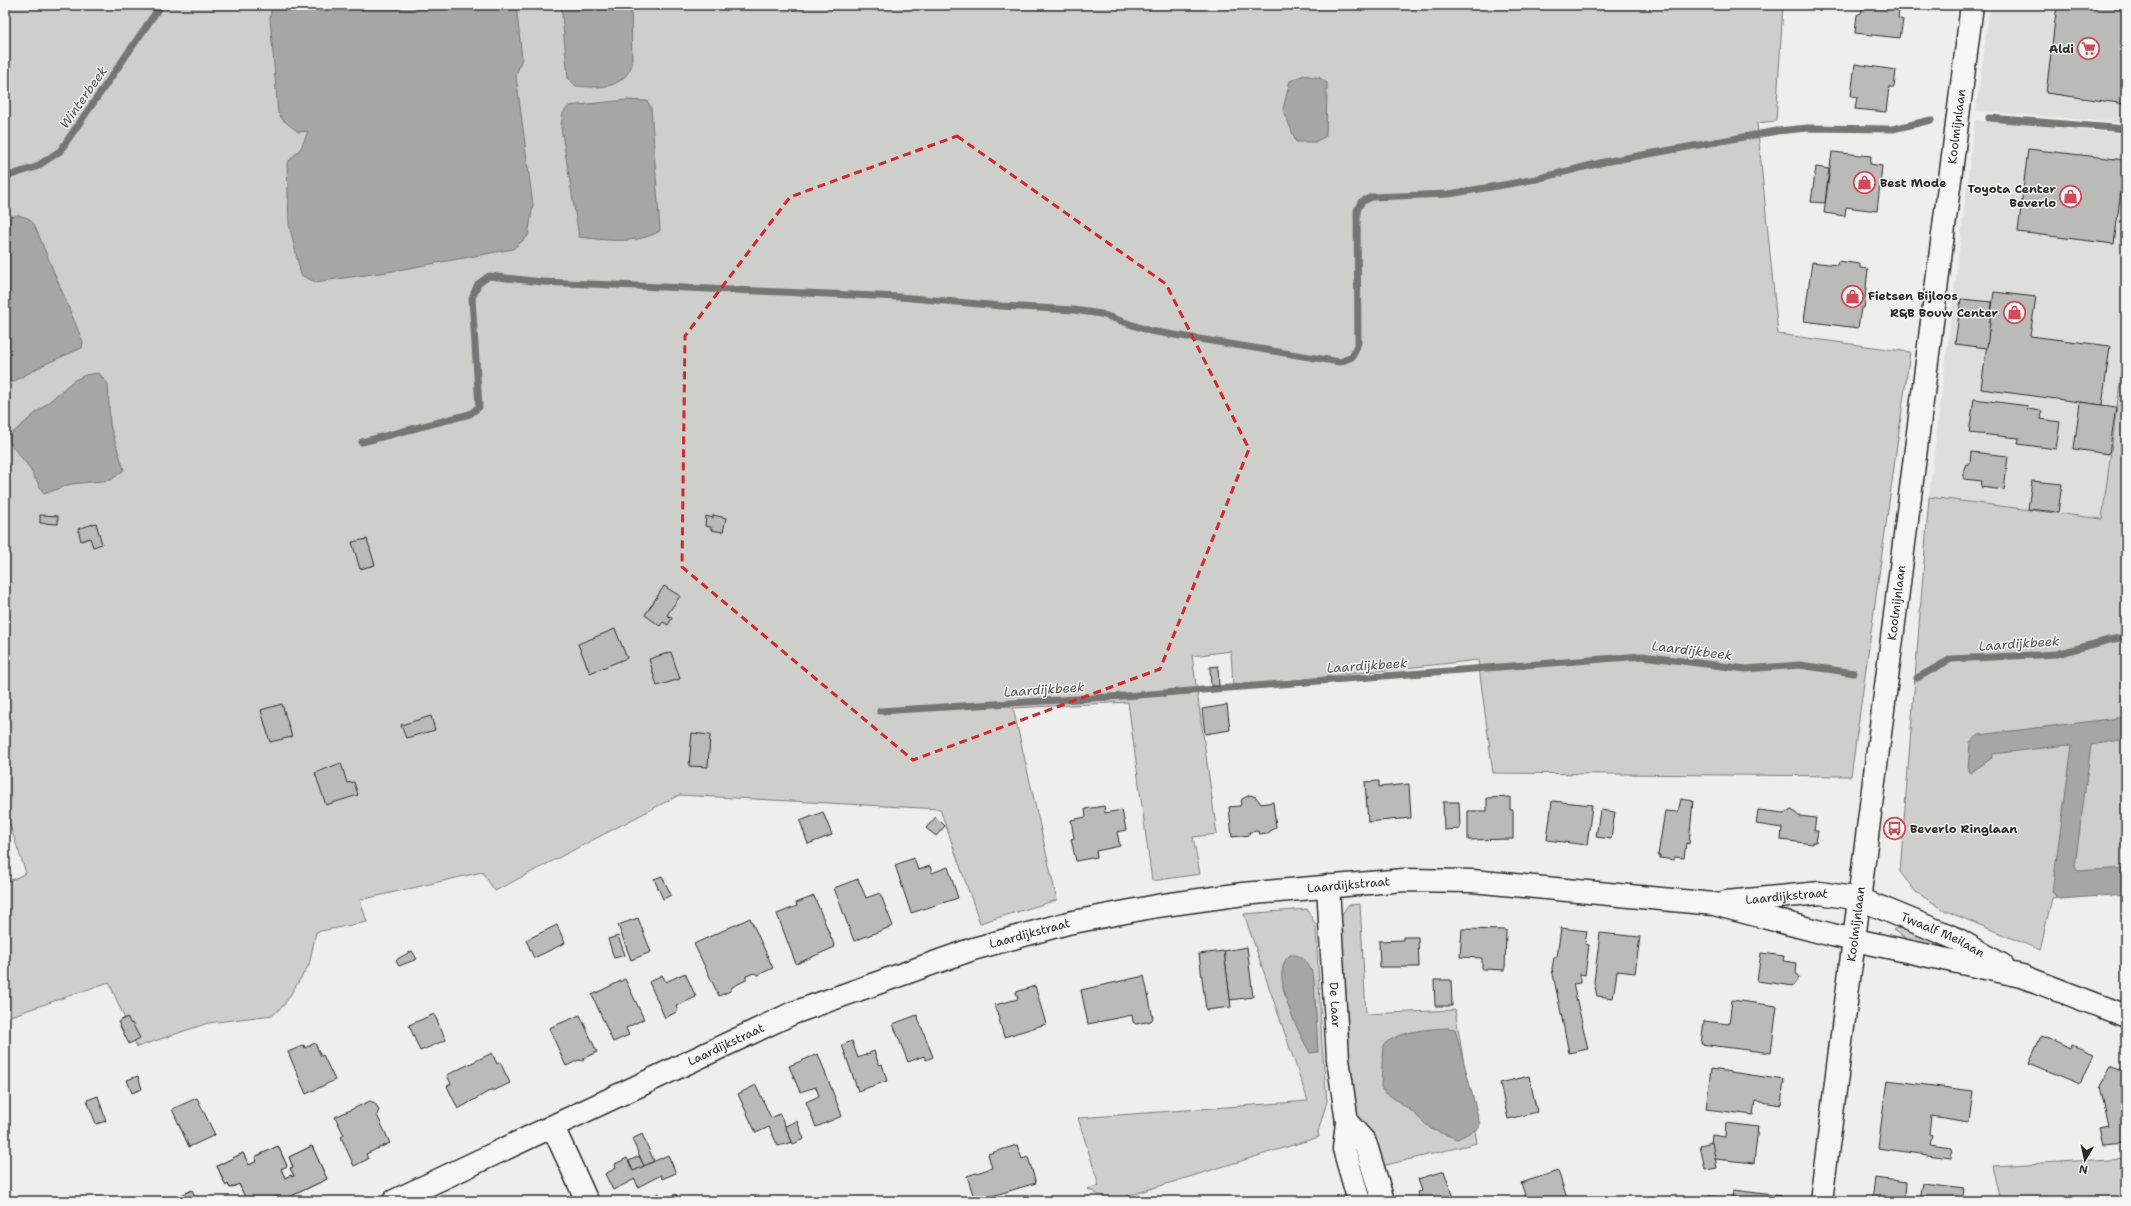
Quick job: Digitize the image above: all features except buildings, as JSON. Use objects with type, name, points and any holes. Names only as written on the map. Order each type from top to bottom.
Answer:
[{"type":"street","name":"Koolmijnlaan","points":[[1821,1201],[1972,5]]},
{"type":"street","name":"Laardijkstraat","points":[[394,1201],[554,1127],[793,1013],[973,948],[1068,923],[1157,906],[1243,894],[1328,886],[1404,880],[1472,881],[1714,904],[1854,940]]},
{"type":"street","name":"De Laar","points":[[1328,886],[1338,1059],[1347,1122],[1344,1149],[1360,1201]]},
{"type":"street","name":"Laardijkstraat","points":[[1714,904],[1820,893],[1860,900]]},
{"type":"street","name":"Twaalf Meilaan","points":[[1860,900],[1957,939],[2022,976],[2126,1016]]},
{"type":"street","name":"Twaalf Meilaan","points":[[1854,940],[2022,976]]},
{"type":"street","points":[[1347,1122],[1365,1142],[1383,1201]]},
{"type":"street","points":[[554,1127],[587,1201]]},
{"type":"highlighted area","points":[[957,136],[1166,284],[1249,449],[1160,669],[913,760],[682,567],[685,336],[790,197]]},
{"type":"shaded area","points":[[5,5],[1783,5],[1776,121],[1757,123],[1778,334],[1910,352],[1851,776],[1493,773],[1478,660],[1233,687],[1231,651],[1192,656],[1217,834],[1193,837],[1200,874],[1152,881],[1128,702],[1013,708],[1057,900],[980,923],[940,809],[679,795],[495,891],[482,872],[360,900],[367,922],[316,932],[309,965],[284,1005],[273,1015],[208,1023],[137,1047],[109,982],[5,1018],[5,883],[26,873],[5,811]]},
{"type":"shaded area","points":[[272,5],[516,5],[522,58],[516,76],[533,205],[528,236],[513,249],[387,272],[315,282],[301,275],[289,224],[287,163],[301,148],[308,131],[298,132],[283,120],[278,113],[270,18]]},
{"type":"shaded area","points":[[561,5],[631,5],[632,65],[628,73],[622,79],[608,86],[593,87],[576,86],[568,78]]},
{"type":"shaded area","points":[[1990,5],[2126,5],[2126,123],[1976,111]]},
{"type":"shaded area","points":[[1304,75],[1320,78],[1327,83],[1326,136],[1315,142],[1296,142],[1283,109],[1290,81]]},
{"type":"shaded area","points":[[626,100],[647,101],[651,107],[660,231],[631,240],[610,240],[579,237],[561,127],[563,113],[569,106]]},
{"type":"shaded area","points":[[1975,120],[2126,134],[2126,339],[2102,519],[1929,497]]},
{"type":"shaded area","points":[[18,215],[28,218],[34,224],[83,342],[82,348],[45,364],[13,382],[5,380],[5,218]]},
{"type":"shaded area","points":[[2126,339],[2126,889],[2052,898],[2040,950],[1946,911],[1916,892],[1900,872],[1929,497],[2102,519]]},
{"type":"shaded area","points":[[99,373],[108,384],[110,425],[124,470],[111,480],[71,484],[44,494],[27,464],[11,445],[9,436],[73,381],[85,375]]},
{"type":"shaded area","points":[[2126,717],[2126,739],[2091,745],[2075,866],[2077,871],[2126,868],[2126,894],[2061,899],[2057,898],[2052,891],[2072,746],[2067,745],[1993,754],[1992,758],[1970,773],[1968,771],[1970,742],[1979,735]]},
{"type":"shaded area","points":[[1360,904],[1366,1014],[1455,1010],[1477,1143],[1378,1167],[1357,1120],[1348,1066],[1341,921],[1342,914],[1348,905]]},
{"type":"shaded area","points":[[1307,909],[1316,926],[1322,1045],[1327,1101],[1318,1132],[1319,1137],[1111,1201],[1088,1189],[1099,1185],[1078,1118],[1308,1101],[1244,914]]},
{"type":"shaded area","points":[[1897,928],[1906,929],[1956,949],[1956,952],[1911,942],[1893,930]]},
{"type":"shaded area","points":[[1290,955],[1299,956],[1306,962],[1314,979],[1318,1052],[1310,1053],[1299,1032],[1287,1003],[1283,989],[1282,975],[1284,964]]},
{"type":"shaded area","points":[[1448,1028],[1455,1029],[1480,1124],[1479,1128],[1457,1139],[1431,1129],[1409,1109],[1383,1091],[1381,1087],[1383,1045],[1390,1040],[1406,1034],[1423,1030]]},
{"type":"shaded area","points":[[2126,1158],[2126,1201],[2001,1201],[1993,1166]]},
{"type":"waterway","name":"Winterbeek","points":[[5,177],[36,167],[60,151],[161,5]]},
{"type":"waterway","points":[[1989,118],[2126,129]]},
{"type":"waterway","points":[[362,442],[470,414],[479,407],[472,298],[478,284],[489,276],[542,282],[900,297],[1001,306],[1074,310],[1101,314],[1150,331],[1340,362],[1352,357],[1358,343],[1357,211],[1361,202],[1372,197],[1449,194],[1536,179],[1604,162],[1777,131],[1808,128],[1893,129],[1931,120]]},
{"type":"waterway","name":"Laardijkbeek","points":[[1917,678],[1951,659],[2057,654],[2126,637]]},
{"type":"waterway","name":"Laardijkbeek","points":[[880,711],[1125,696],[1642,656],[1746,669],[1800,665],[1854,673]]},
{"type":"place","name":"Aldi","points":[[2089,49]]},
{"type":"place","name":"Best Mode","points":[[1865,183]]},
{"type":"place","name":"Toyota Center Beverlo","points":[[2071,196]]},
{"type":"place","name":"Fietsen Bijloos","points":[[1852,296]]},
{"type":"place","name":"R&B Bouw Center","points":[[2014,313]]},
{"type":"place","name":"Beverlo Ringlaan","points":[[1894,829]]}]
